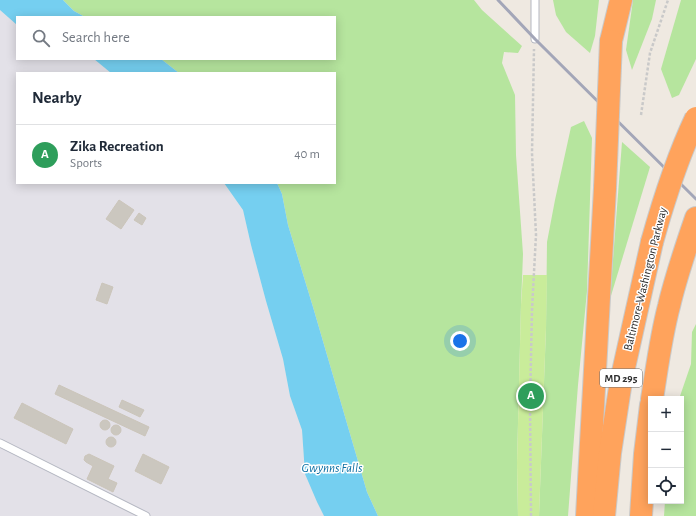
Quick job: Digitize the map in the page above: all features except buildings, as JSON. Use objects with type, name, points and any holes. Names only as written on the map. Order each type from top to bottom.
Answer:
[{"type":"highway","points":[[587,516],[605,188],[613,0]]},
{"type":"highway","points":[[611,41],[621,0]]},
{"type":"highway","name":"Baltimore-Washington Parkway","points":[[604,516],[610,453],[621,381],[652,242],[666,193],[684,144],[696,118]]},
{"type":"highway","name":"MD 295","points":[[652,396],[661,341],[669,305],[679,268],[696,218]]},
{"type":"highway","points":[[640,516],[648,430]]},
{"type":"lane","points":[[535,0],[535,39]]},
{"type":"lane","points":[[0,443],[146,516]]},
{"type":"path","points":[[641,116],[650,54],[668,0]]},
{"type":"path","points":[[531,516],[530,404],[532,310],[536,235],[532,153],[535,39]]},
{"type":"shaded area","points":[[0,10],[16,24],[16,60],[95,60],[110,72],[16,72],[16,184],[225,184],[243,210],[266,301],[283,359],[290,396],[302,430],[305,474],[324,516],[0,516]]},
{"type":"green space","points":[[63,0],[474,0],[482,10],[522,46],[518,53],[504,52],[502,63],[515,95],[516,155],[523,254],[517,463],[518,516],[378,516],[367,492],[288,225],[282,194],[277,184],[336,184],[336,72],[178,72],[162,60],[336,60],[336,16],[83,16],[74,11]]},
{"type":"green space","points":[[553,0],[599,0],[595,36],[590,53],[566,32],[556,15]]},
{"type":"green space","points":[[633,0],[656,0],[652,19],[632,70],[626,50]]},
{"type":"green space","points":[[681,0],[696,0],[696,59],[679,95],[672,98],[661,69]]},
{"type":"green space","points":[[584,121],[592,138],[587,291],[568,516],[539,516],[546,328],[547,242],[571,127]]},
{"type":"green space","points":[[622,142],[650,167],[610,299]]},
{"type":"green space","points":[[523,275],[547,275],[539,516],[518,516],[517,463]]},
{"type":"green space","points":[[696,324],[696,516],[664,516],[665,504],[684,504],[684,396],[680,396],[691,364],[692,332]]},
{"type":"water","points":[[0,0],[63,0],[74,11],[83,16],[16,16],[16,24],[0,10]]},
{"type":"water","points":[[95,60],[162,60],[178,72],[110,72]]},
{"type":"water","name":"Gwynns Falls","points":[[225,184],[277,184],[282,194],[288,225],[367,492],[378,516],[324,516],[317,502],[305,474],[302,430],[290,396],[283,359],[266,301],[243,210]]},
{"type":"railway","points":[[498,0],[535,39],[696,199]]},
{"type":"place","name":"Zika Recreation","points":[[531,396]]}]
